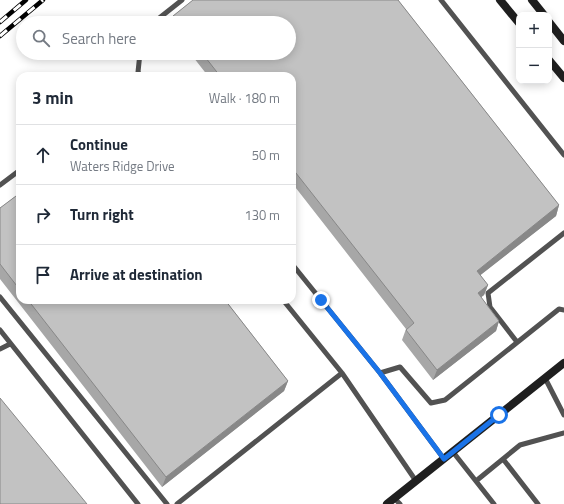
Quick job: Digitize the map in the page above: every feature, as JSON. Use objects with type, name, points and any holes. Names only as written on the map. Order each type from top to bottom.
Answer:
[{"type":"street","points":[[500,0],[516,19]]},
{"type":"street","points":[[532,0],[542,12]]},
{"type":"street","points":[[552,26],[564,41]]},
{"type":"street","points":[[552,64],[564,78]]},
{"type":"street","points":[[387,504],[397,501],[416,481],[564,363]]},
{"type":"lane","points":[[161,16],[182,0]]},
{"type":"lane","points":[[441,0],[564,155]]},
{"type":"lane","points":[[138,72],[139,60]]},
{"type":"lane","points":[[0,185],[16,173]]},
{"type":"lane","points":[[517,342],[490,308],[488,293],[564,232]]},
{"type":"lane","points":[[296,269],[380,373],[444,459]]},
{"type":"lane","points":[[0,297],[167,504]]},
{"type":"lane","points":[[286,304],[342,373],[416,481]]},
{"type":"lane","points":[[380,373],[400,367],[431,403],[445,400],[561,309],[564,305]]},
{"type":"lane","points":[[0,330],[138,504]]},
{"type":"lane","points":[[0,349],[10,344]]},
{"type":"lane","points":[[176,504],[342,373]]},
{"type":"lane","points":[[545,378],[564,415]]},
{"type":"lane","points":[[476,481],[520,445],[564,433]]},
{"type":"lane","points":[[453,452],[494,504]]},
{"type":"lane","points":[[503,458],[538,504]]},
{"type":"building","points":[[193,0],[398,0],[559,205],[477,271],[488,285],[478,293],[499,321],[437,370],[406,330],[414,323],[296,173],[296,72],[217,72],[207,60],[296,60],[296,16],[173,16]]},
{"type":"building","points":[[16,196],[16,285],[0,264],[0,208]]},
{"type":"building","points":[[31,304],[228,304],[288,381],[166,477]]},
{"type":"building","points":[[0,398],[87,504],[0,504]]},
{"type":"railway","points":[[0,22],[26,0]]},
{"type":"railway","points":[[24,16],[43,0]]},
{"type":"railway","points":[[0,36],[16,23]]},
{"type":"route","points":[[321,300],[380,373],[444,459],[499,415]]}]
